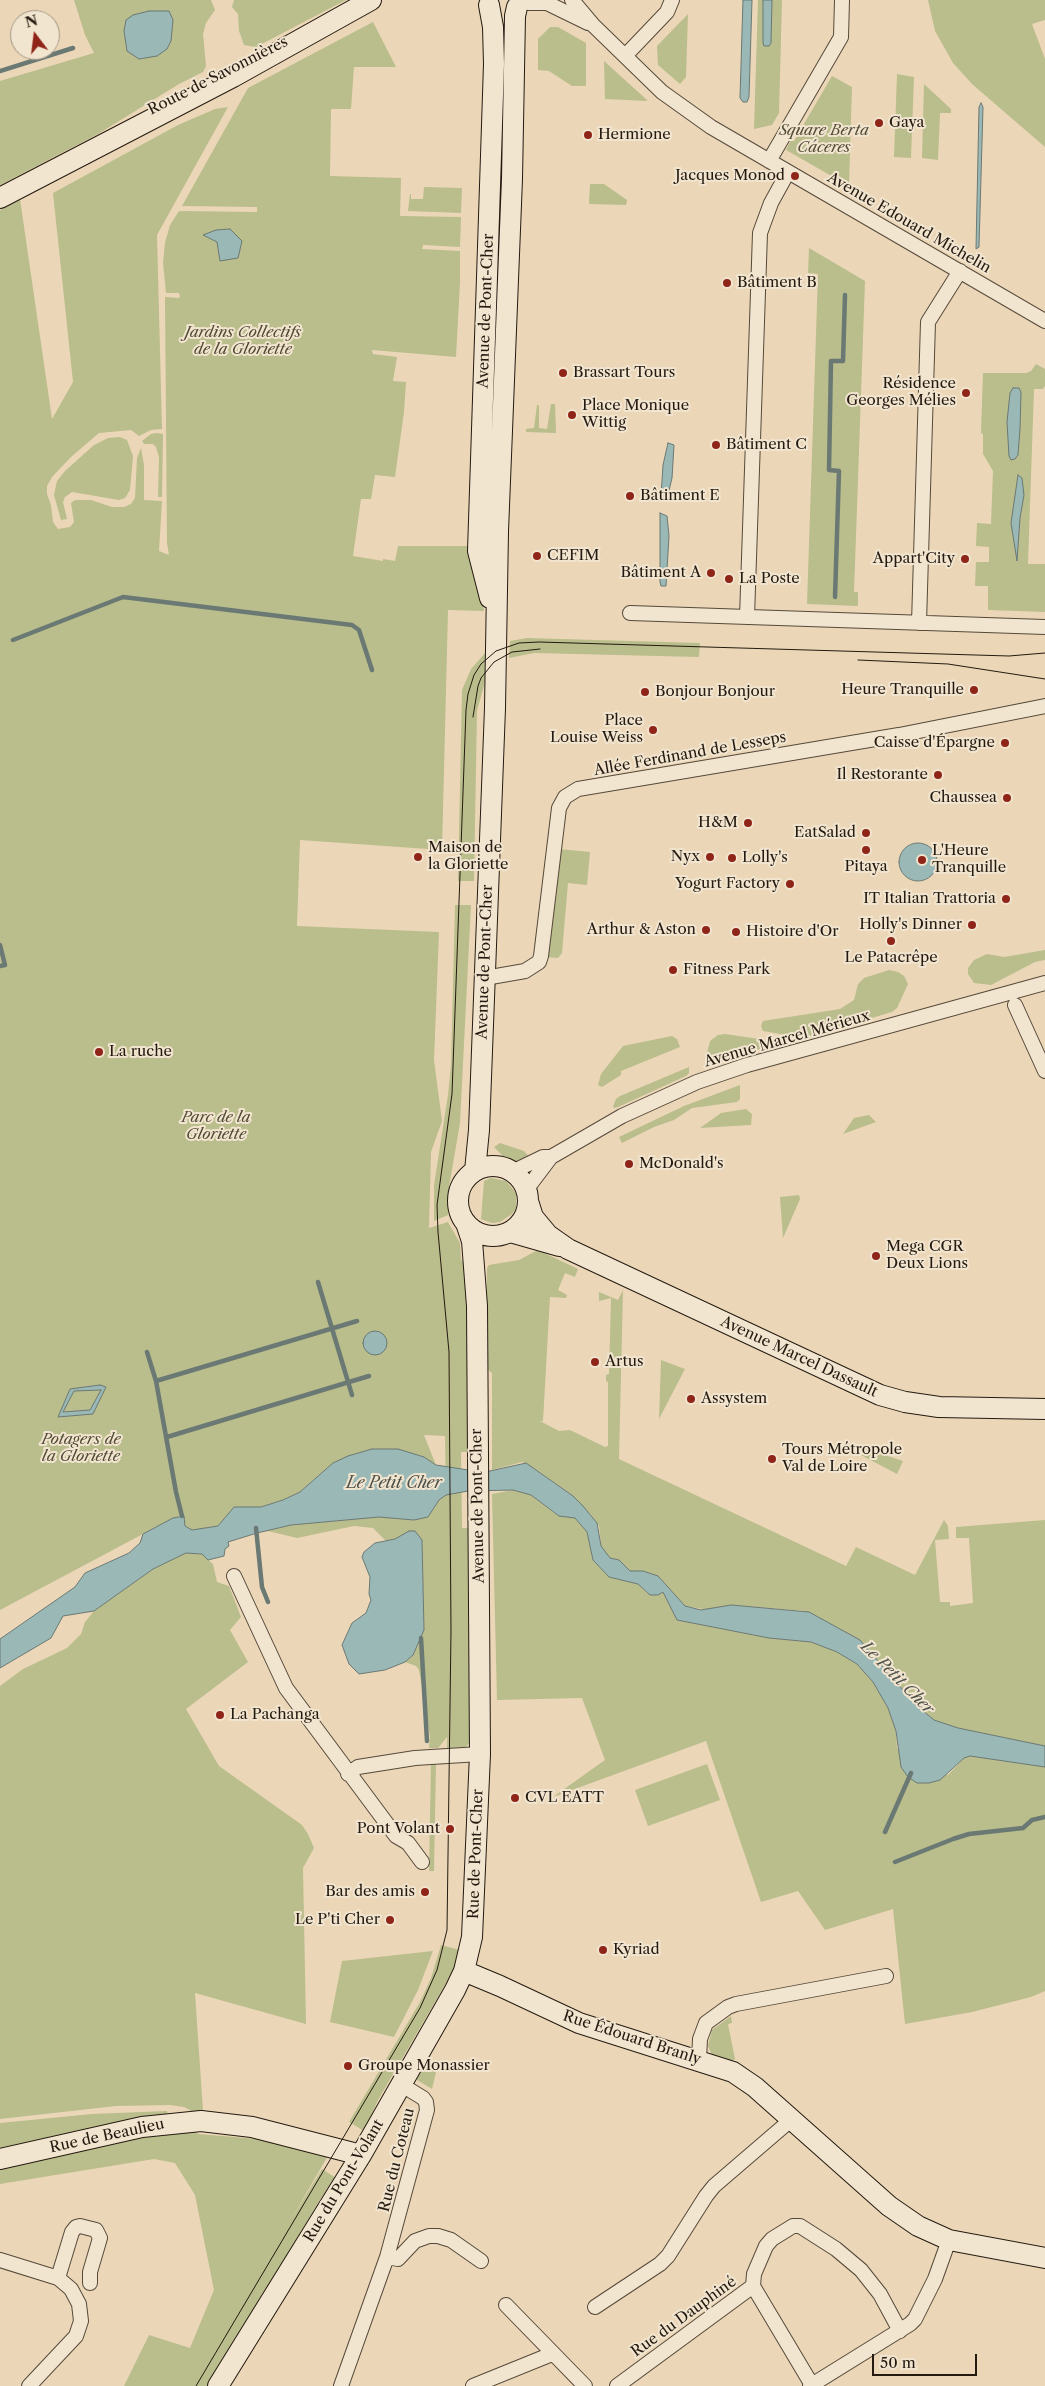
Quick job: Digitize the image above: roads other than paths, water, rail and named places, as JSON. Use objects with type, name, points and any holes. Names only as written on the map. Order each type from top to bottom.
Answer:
[{"type":"main road","name":"Route de Savonnières","points":[[0,198],[233,78],[320,27],[371,0]]},
{"type":"main road","points":[[487,2],[526,3]]},
{"type":"main road","name":"Avenue de Pont-Cher","points":[[487,2],[493,27],[494,64],[478,550],[492,604],[498,615]]},
{"type":"main road","name":"Avenue de Pont-Cher","points":[[475,1171],[480,1130],[498,615],[498,531],[512,179],[515,16],[526,3]]},
{"type":"main road","name":"Avenue de Pont-Cher","points":[[480,1130],[506,1169]]},
{"type":"main road","points":[[483,1168],[506,1169],[520,1180],[527,1196],[523,1219],[503,1234],[485,1235],[474,1231],[466,1223],[458,1205],[459,1195],[467,1178],[475,1171],[483,1168]]},
{"type":"main road","name":"Avenue Marcel Dassault","points":[[527,1196],[533,1217],[548,1235],[568,1249],[850,1381],[894,1399],[939,1407],[1045,1409]]},
{"type":"main road","name":"Avenue de Pont-Cher","points":[[466,1223],[472,1241],[476,1277],[480,1744]]},
{"type":"main road","name":"Avenue de Pont-Cher","points":[[476,1277],[481,1262],[503,1234]]},
{"type":"main road","name":"Avenue Marcel Dassault","points":[[503,1234],[568,1249]]},
{"type":"main road","name":"Rue de Pont-Cher","points":[[464,1971],[474,1921],[480,1744]]},
{"type":"main road","name":"Rue Édouard Branly","points":[[464,1971],[579,2023],[720,2067],[744,2079],[792,2119],[889,2206],[918,2226],[949,2240],[1045,2258]]},
{"type":"main road","name":"Rue du Pont-Volant","points":[[218,2386],[361,2155],[464,1971]]},
{"type":"main road","name":"Rue de Beaulieu","points":[[0,2159],[142,2127],[201,2121],[252,2127],[361,2155]]},
{"type":"street","name":"Avenue Edouard Michelin","points":[[572,0],[593,25],[662,92],[711,127],[1045,321]]},
{"type":"street","points":[[624,56],[667,12],[672,0]]},
{"type":"street","points":[[769,161],[841,37],[842,0]]},
{"type":"street","name":"Avenue Edouard Michelin","points":[[526,3],[547,3],[593,25]]},
{"type":"street","points":[[747,617],[760,233],[770,203],[788,172]]},
{"type":"street","points":[[919,623],[928,322],[960,271]]},
{"type":"street","points":[[630,613],[1045,627]]},
{"type":"street","name":"Allée Ferdinand de Lesseps","points":[[484,978],[526,971],[538,962],[541,956],[559,808],[565,797],[578,790],[899,735],[1045,706]]},
{"type":"street","name":"Avenue Marcel Mérieux","points":[[527,1196],[551,1157],[622,1116],[698,1082],[747,1066],[1045,983]]},
{"type":"street","points":[[1015,1005],[1045,1071]]},
{"type":"street","name":"Avenue Marcel Mérieux","points":[[506,1169],[544,1157],[551,1157]]},
{"type":"street","points":[[234,1576],[286,1688],[348,1774],[396,1836],[408,1843],[422,1862]]},
{"type":"street","points":[[348,1774],[358,1767],[415,1758],[480,1744]]},
{"type":"street","points":[[699,2060],[700,2039],[706,2023],[728,2007],[886,1976]]},
{"type":"street","name":"Rue du Coteau","points":[[341,2386],[387,2257],[427,2110],[426,2102],[423,2098],[400,2084]]},
{"type":"street","points":[[595,2307],[660,2264],[668,2256],[714,2186],[792,2119]]},
{"type":"street","points":[[58,2278],[72,2232],[76,2227],[80,2226],[96,2230],[100,2238],[90,2272],[90,2283]]},
{"type":"street","name":"Rue du Dauphiné","points":[[617,2386],[753,2286],[754,2274],[766,2246],[772,2239],[793,2226],[800,2226],[836,2249],[861,2270],[880,2294],[900,2331]]},
{"type":"street","points":[[387,2257],[398,2259],[414,2240],[438,2236],[451,2240],[482,2262]]},
{"type":"street","points":[[753,2286],[811,2385],[900,2331],[915,2319],[935,2279],[949,2240]]},
{"type":"street","points":[[0,2260],[58,2278],[72,2289],[81,2312],[79,2329],[72,2343],[29,2386]]},
{"type":"street","points":[[506,2305],[552,2354],[586,2386]]},
{"type":"street","points":[[473,2386],[552,2354]]},
{"type":"water","points":[[743,0],[752,0],[749,97],[747,102],[743,102],[740,98]]},
{"type":"water","points":[[763,0],[772,0],[771,43],[769,46],[764,46],[763,43]]},
{"type":"water","points":[[149,11],[169,11],[173,20],[171,41],[167,49],[157,56],[139,59],[127,51],[124,31],[126,20],[133,15]]},
{"type":"water","points":[[981,103],[983,107],[979,247],[976,249],[979,107]]},
{"type":"water","points":[[230,229],[242,241],[238,258],[220,261],[217,242],[203,235],[216,230]]},
{"type":"water","points":[[1013,388],[1019,388],[1021,392],[1020,429],[1018,455],[1015,459],[1011,460],[1009,456],[1007,422],[1010,393]]},
{"type":"water","points":[[668,443],[674,445],[672,478],[667,499],[662,499],[663,465]]},
{"type":"water","points":[[1018,475],[1022,478],[1024,495],[1020,518],[1017,561],[1011,523]]},
{"type":"water","points":[[660,513],[667,516],[669,536],[666,586],[661,586],[660,582]]},
{"type":"water","points":[[918,843],[932,848],[937,862],[932,876],[918,881],[904,876],[899,862],[904,848]]},
{"type":"water","points":[[375,1331],[383,1335],[387,1343],[383,1351],[375,1355],[367,1351],[363,1343],[367,1335]]},
{"type":"water","points":[[100,1385],[106,1387],[93,1414],[58,1417],[70,1389]],"holes":[[[101,1390],[90,1410],[63,1412],[74,1391]]]},
{"type":"water","name":"Le Petit Cher","points":[[372,1449],[398,1449],[424,1457],[436,1465],[468,1470],[490,1471],[526,1463],[573,1496],[583,1506],[597,1523],[601,1546],[610,1558],[619,1560],[630,1571],[643,1571],[658,1576],[685,1606],[701,1610],[731,1605],[809,1612],[860,1640],[916,1705],[934,1720],[958,1728],[1045,1746],[1045,1767],[970,1756],[964,1758],[940,1780],[929,1783],[917,1783],[908,1777],[901,1767],[896,1731],[888,1708],[873,1682],[857,1664],[837,1652],[811,1642],[769,1638],[677,1620],[663,1592],[658,1595],[650,1595],[638,1584],[609,1577],[593,1560],[587,1532],[575,1518],[559,1516],[531,1495],[513,1490],[468,1491],[446,1495],[439,1500],[428,1517],[414,1520],[379,1517],[291,1525],[228,1542],[229,1546],[225,1549],[224,1556],[208,1560],[202,1554],[186,1553],[153,1569],[94,1611],[63,1616],[51,1638],[0,1668],[0,1639],[75,1587],[85,1573],[129,1553],[140,1543],[143,1534],[173,1518],[184,1516],[185,1526],[192,1530],[218,1526],[234,1507],[261,1507],[283,1500],[300,1492],[333,1463],[348,1456]]},
{"type":"water","points":[[409,1531],[415,1531],[422,1540],[424,1630],[413,1655],[405,1662],[385,1670],[359,1674],[349,1664],[342,1645],[352,1623],[366,1613],[371,1600],[369,1594],[370,1577],[362,1557],[364,1552],[375,1543],[395,1539]]},
{"type":"waterway","points":[[0,71],[73,48]]},
{"type":"waterway","points":[[835,597],[839,471],[829,470],[831,361],[843,361],[845,295]]},
{"type":"waterway","points":[[13,640],[123,597],[352,625],[359,630],[372,670]]},
{"type":"waterway","points":[[0,945],[5,965],[0,966]]},
{"type":"waterway","points":[[318,1282],[352,1395]]},
{"type":"waterway","points":[[156,1381],[357,1321]]},
{"type":"waterway","points":[[147,1352],[156,1381],[182,1516]]},
{"type":"waterway","points":[[167,1437],[369,1376]]},
{"type":"waterway","points":[[256,1528],[262,1587],[268,1602]]},
{"type":"waterway","points":[[421,1638],[427,1741]]},
{"type":"waterway","points":[[885,1832],[911,1773]]},
{"type":"waterway","points":[[895,1862],[969,1834],[1023,1828],[1032,1820],[1045,1817]]},
{"type":"tram line","points":[[196,2386],[420,2008],[437,1970],[447,1930],[451,1631],[449,1352],[437,1205],[452,1094],[466,710],[468,694],[474,675],[481,664],[496,651],[519,643],[539,642],[1009,656],[1045,653]]},
{"type":"tram line","points":[[473,717],[481,678],[494,662],[512,652],[540,649]]},
{"type":"tram line","points":[[858,660],[948,664],[1045,679]]},
{"type":"place","name":"Gaya","points":[[879,123]]},
{"type":"place","name":"Hermione","points":[[588,135]]},
{"type":"place","name":"Jacques Monod","points":[[795,176]]},
{"type":"place","name":"Bâtiment B","points":[[727,283]]},
{"type":"place","name":"Brassart Tours","points":[[563,373]]},
{"type":"place","name":"Résidence Georges Mélies","points":[[966,393]]},
{"type":"place","name":"Place Monique Wittig","points":[[572,415]]},
{"type":"place","name":"Bâtiment C","points":[[716,445]]},
{"type":"place","name":"Bâtiment E","points":[[630,496]]},
{"type":"place","name":"CEFIM","points":[[537,556]]},
{"type":"place","name":"Appart'City","points":[[965,559]]},
{"type":"place","name":"Bâtiment A","points":[[711,573]]},
{"type":"place","name":"La Poste","points":[[729,579]]},
{"type":"place","name":"Heure Tranquille","points":[[974,690]]},
{"type":"place","name":"Bonjour Bonjour","points":[[645,692]]},
{"type":"place","name":"Place Louise Weiss","points":[[653,730]]},
{"type":"place","name":"Caisse d'Épargne","points":[[1005,743]]},
{"type":"place","name":"Il Restorante","points":[[938,775]]},
{"type":"place","name":"Chaussea","points":[[1007,798]]},
{"type":"place","name":"H&M","points":[[748,823]]},
{"type":"place","name":"EatSalad","points":[[866,833]]},
{"type":"place","name":"Pitaya","points":[[866,850]]},
{"type":"place","name":"Maison de la Gloriette","points":[[418,857]]},
{"type":"place","name":"Nyx","points":[[710,857]]},
{"type":"place","name":"Lolly's","points":[[732,858]]},
{"type":"place","name":"L'Heure Tranquille","points":[[922,860]]},
{"type":"place","name":"Yogurt Factory","points":[[790,884]]},
{"type":"place","name":"IT Italian Trattoria","points":[[1006,899]]},
{"type":"place","name":"Holly's Dinner","points":[[972,925]]},
{"type":"place","name":"Arthur & Aston","points":[[706,930]]},
{"type":"place","name":"Histoire d'Or","points":[[736,932]]},
{"type":"place","name":"Le Patacrêpe","points":[[891,941]]},
{"type":"place","name":"Fitness Park","points":[[673,970]]},
{"type":"place","name":"La ruche","points":[[99,1052]]},
{"type":"place","name":"McDonald's","points":[[629,1164]]},
{"type":"place","name":"Mega CGR Deux Lions","points":[[876,1256]]},
{"type":"place","name":"Artus","points":[[595,1362]]},
{"type":"place","name":"Assystem","points":[[691,1399]]},
{"type":"place","name":"Tours Métropole Val de Loire","points":[[772,1459]]},
{"type":"place","name":"La Pachanga","points":[[220,1715]]},
{"type":"place","name":"CVL EATT","points":[[515,1798]]},
{"type":"place","name":"Pont Volant","points":[[450,1829]]},
{"type":"place","name":"Bar des amis","points":[[425,1892]]},
{"type":"place","name":"Le P'ti Cher","points":[[390,1920]]},
{"type":"place","name":"Kyriad","points":[[603,1950]]},
{"type":"place","name":"Groupe Monassier","points":[[348,2066]]},
{"type":"park label","name":"Square Berta Cáceres","points":[[824,140]]},
{"type":"park label","name":"Jardins Collectifs de la Gloriette","points":[[243,342]]},
{"type":"park label","name":"Parc de la Gloriette","points":[[216,1126]]},
{"type":"park label","name":"Potagers de la Gloriette","points":[[81,1448]]}]
